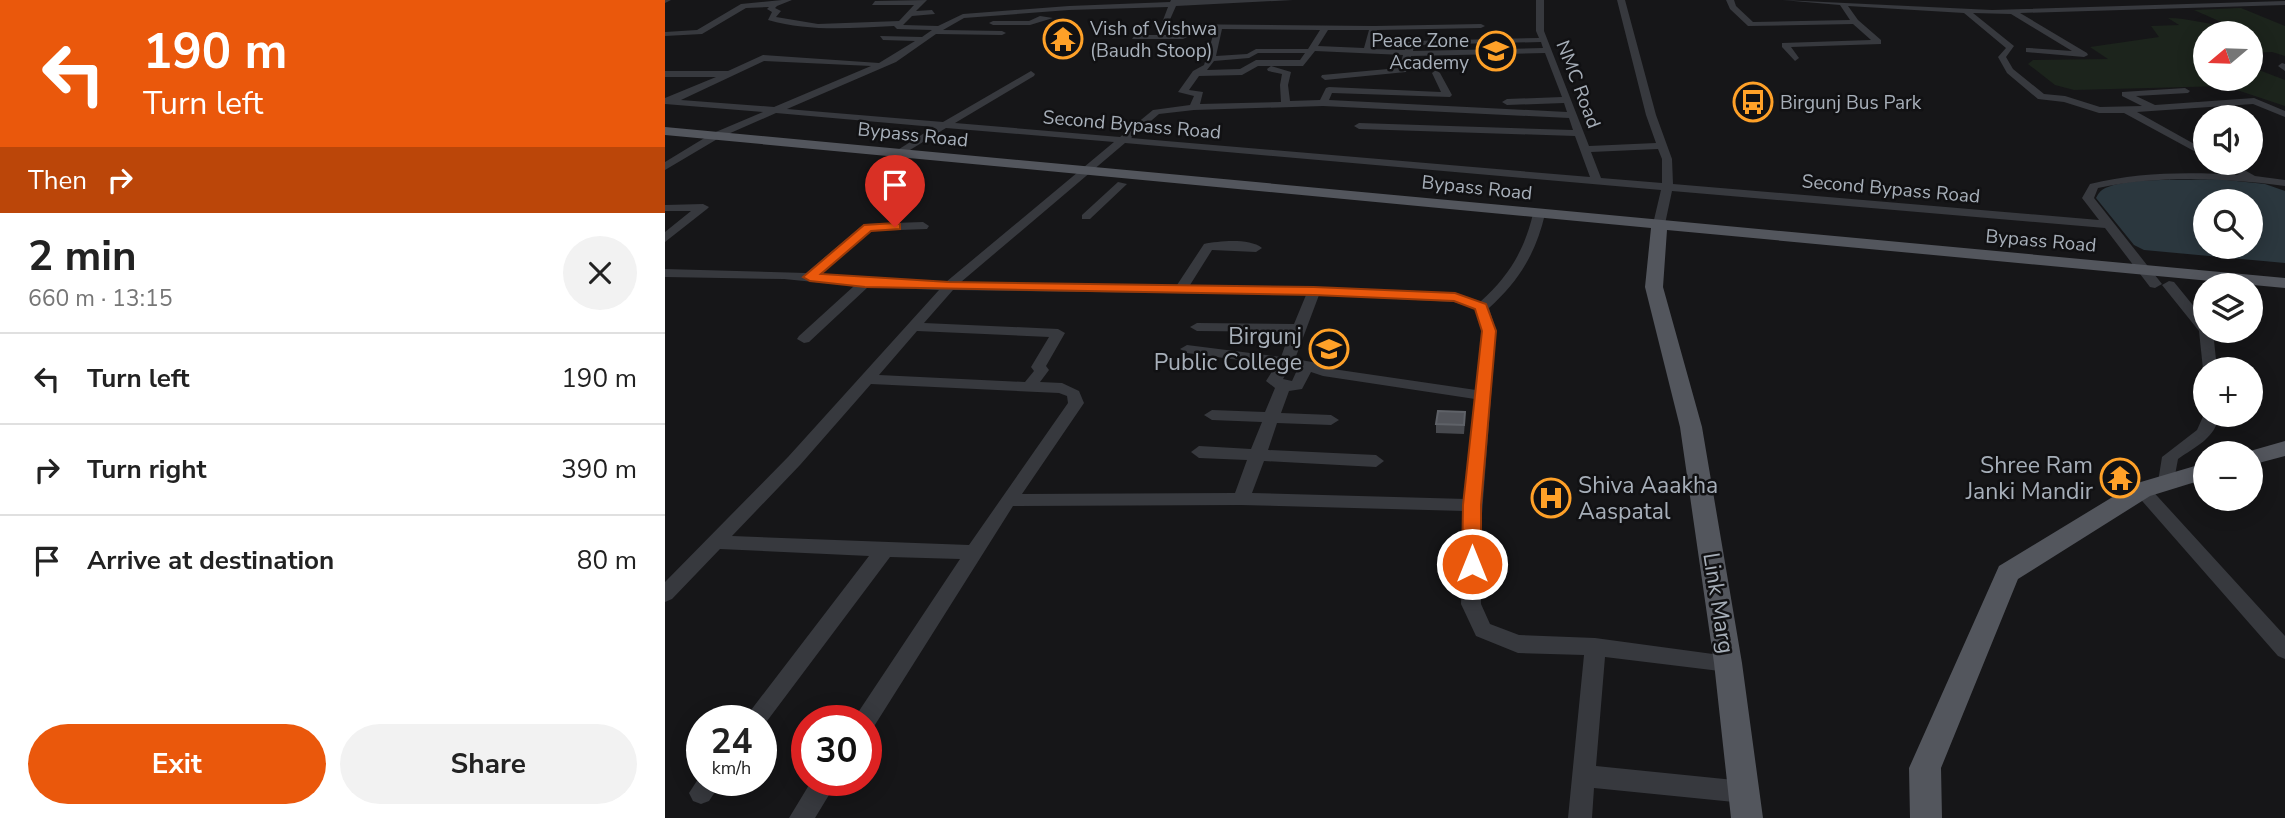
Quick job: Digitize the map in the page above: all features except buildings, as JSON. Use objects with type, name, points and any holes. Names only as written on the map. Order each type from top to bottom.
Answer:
[{"type":"main road","name":"Bypass Road","points":[[665,131],[900,153],[1122,184],[1538,219]]},
{"type":"main road","name":"Bypass Road","points":[[665,142],[1078,176],[1659,230],[2157,280],[2193,286]]},
{"type":"main road","name":"Link Marg","points":[[1659,230],[1654,287],[1691,427],[1728,663],[1747,818]]},
{"type":"main road","name":"Bypass Road","points":[[2157,280],[2285,283]]},
{"type":"main road","points":[[2263,293],[2285,295]]},
{"type":"main road","points":[[2263,454],[2285,448]]},
{"type":"main road","points":[[1926,818],[1925,768],[2008,573],[2154,486],[2193,475]]},
{"type":"street","points":[[665,34],[699,32],[744,6],[775,5],[787,0]]},
{"type":"street","points":[[1024,12],[1025,0]]},
{"type":"street","points":[[1037,0],[1073,1]]},
{"type":"street","points":[[665,167],[715,135],[883,64],[963,16],[1175,2],[1221,2],[1262,8],[1289,0]]},
{"type":"street","name":"NMC Road","points":[[1541,0],[1539,31],[1558,73],[1596,180]]},
{"type":"street","points":[[1621,0],[1661,146],[1667,159],[1667,187],[1659,230]]},
{"type":"street","points":[[1730,0],[1733,7],[1752,24],[1855,22]]},
{"type":"street","points":[[1786,0],[1967,12],[2185,7],[2284,1]]},
{"type":"street","points":[[1877,0],[1884,7]]},
{"type":"street","points":[[2016,0],[2038,12]]},
{"type":"street","points":[[2109,0],[2124,9]]},
{"type":"street","points":[[2168,0],[2185,7]]},
{"type":"street","points":[[2197,0],[2213,6]]},
{"type":"street","points":[[922,1],[897,27],[1030,23],[1039,18],[1109,15],[1118,7]]},
{"type":"street","points":[[875,4],[922,1]]},
{"type":"street","points":[[1175,2],[1163,26],[1481,26]]},
{"type":"street","points":[[1987,2],[2016,12],[2084,55],[2029,50]]},
{"type":"street","points":[[1795,58],[1785,45],[1878,43],[1855,22],[1843,4]]},
{"type":"street","points":[[775,5],[771,9],[777,11],[771,18],[790,23],[900,23]]},
{"type":"street","points":[[1259,26],[1262,8]]},
{"type":"street","points":[[909,14],[932,12]]},
{"type":"street","points":[[1967,12],[2011,48],[2002,57],[2010,71],[2041,97],[2065,99],[2099,110],[2254,101],[2285,114]]},
{"type":"street","points":[[1772,24],[1787,36]]},
{"type":"street","points":[[1194,107],[1200,94],[1183,92],[1196,73],[1208,66],[1212,59],[1213,37],[1220,26]]},
{"type":"street","points":[[941,27],[1002,33]]},
{"type":"street","points":[[1196,73],[1242,72],[1250,65],[1300,64],[1326,27]]},
{"type":"street","points":[[1367,51],[1374,28]]},
{"type":"street","points":[[1372,37],[1429,34]]},
{"type":"street","points":[[1135,37],[1187,37]]},
{"type":"street","points":[[1200,37],[1213,37]]},
{"type":"street","points":[[883,38],[926,39]]},
{"type":"street","points":[[1325,77],[1403,70],[1411,43],[1543,40]]},
{"type":"street","points":[[1212,59],[1249,57],[1256,51],[1367,51],[1409,54],[1547,50]]},
{"type":"street","points":[[667,101],[763,58],[883,64]]},
{"type":"street","points":[[1250,65],[1287,72],[1284,85],[1286,106]]},
{"type":"street","points":[[1323,103],[1329,89],[1447,95],[1436,73]]},
{"type":"street","points":[[665,74],[729,74]]},
{"type":"street","points":[[900,153],[1031,75]]},
{"type":"street","points":[[2153,108],[2125,94],[2185,91]]},
{"type":"street","points":[[1507,102],[1567,100]]},
{"type":"street","name":"Second Bypass Road","points":[[667,101],[2111,225]]},
{"type":"street","points":[[665,593],[794,461],[949,286],[1156,111],[1194,107],[1323,103],[1573,115]]},
{"type":"street","points":[[2126,110],[2193,148]]},
{"type":"street","points":[[1359,126],[1579,133]]},
{"type":"street","points":[[2187,145],[2193,145]]},
{"type":"street","points":[[1585,149],[1661,146]]},
{"type":"street","points":[[2248,175],[2256,179]]},
{"type":"street","points":[[2193,317],[2157,280],[2088,198],[2094,186],[2126,180],[2256,179],[2285,183]]},
{"type":"street","points":[[1086,217],[1122,184]]},
{"type":"street","points":[[665,208],[703,207],[665,238]]},
{"type":"street","points":[[1482,307],[1506,287],[1523,266],[1538,219]]},
{"type":"street","points":[[810,277],[868,227],[923,226]]},
{"type":"street","points":[[1181,290],[1208,247],[1220,245],[1256,248]]},
{"type":"street","points":[[665,273],[810,277],[865,283],[949,286],[1314,291],[1455,298],[1482,307]]},
{"type":"street","points":[[804,339],[865,283]]},
{"type":"street","points":[[1307,365],[1297,386],[1283,386],[1274,381],[1286,362],[1314,291]]},
{"type":"street","points":[[1482,307],[1489,331],[1472,505],[1471,604],[1483,631],[1518,644],[1595,647],[1728,663]]},
{"type":"street","points":[[913,327],[1002,329],[1058,334],[1038,367],[1042,370],[1029,386]]},
{"type":"street","points":[[1197,327],[1299,328]]},
{"type":"street","points":[[1187,349],[1307,365],[1323,372],[1484,396]]},
{"type":"street","points":[[869,379],[1062,388],[1074,394],[1076,403],[1008,500],[875,705]]},
{"type":"street","points":[[1241,499],[1283,386]]},
{"type":"street","points":[[1212,415],[1331,420]]},
{"type":"street","points":[[2208,427],[2202,436],[2185,443],[2170,457],[2154,486],[2285,650]]},
{"type":"street","points":[[1199,452],[1376,460]]},
{"type":"street","points":[[1008,500],[1241,499],[1472,505]]},
{"type":"street","points":[[715,542],[817,548],[975,551]]},
{"type":"street","points":[[767,705],[886,548]]},
{"type":"street","points":[[1580,818],[1595,647]]},
{"type":"street","points":[[1583,776],[1744,792]]},
{"type":"street","points":[[801,818],[815,796]]},
{"type":"shaded area","points":[[2241,8],[2285,26],[2285,56],[2263,52],[2263,21],[2219,21],[2194,10]]},
{"type":"shaded area","points":[[2168,18],[2195,21],[2193,87],[2074,90],[2055,85],[2028,64],[2033,60],[2108,59],[2090,47],[2159,37],[2151,26],[2179,25]]},
{"type":"shaded area","points":[[2263,72],[2285,80],[2285,106],[2240,91],[2263,91]]},
{"type":"shaded area","points":[[2217,179],[2265,184],[2285,191],[2285,263],[2242,259],[2263,259],[2263,189],[2193,189],[2193,255],[2144,250],[2134,245],[2096,198],[2104,189],[2119,184]]},
{"type":"place","name":"Vish of Vishwa (Baudh Stoop)","points":[[1063,39]]},
{"type":"place","name":"Peace Zone Academy","points":[[1496,51]]},
{"type":"place","name":"Birgunj Bus Park","points":[[1753,102]]},
{"type":"place","name":"Birgunj Public College","points":[[1329,349]]},
{"type":"place","name":"Shree Ram Janki Mandir","points":[[2120,478]]},
{"type":"place","name":"Shiva Aaakha Aaspatal","points":[[1551,498]]},
{"type":"route","points":[[895,227],[868,227],[810,277],[865,283],[949,286],[1314,291],[1455,298],[1482,307],[1489,331],[1472,505],[1472,564]]}]
